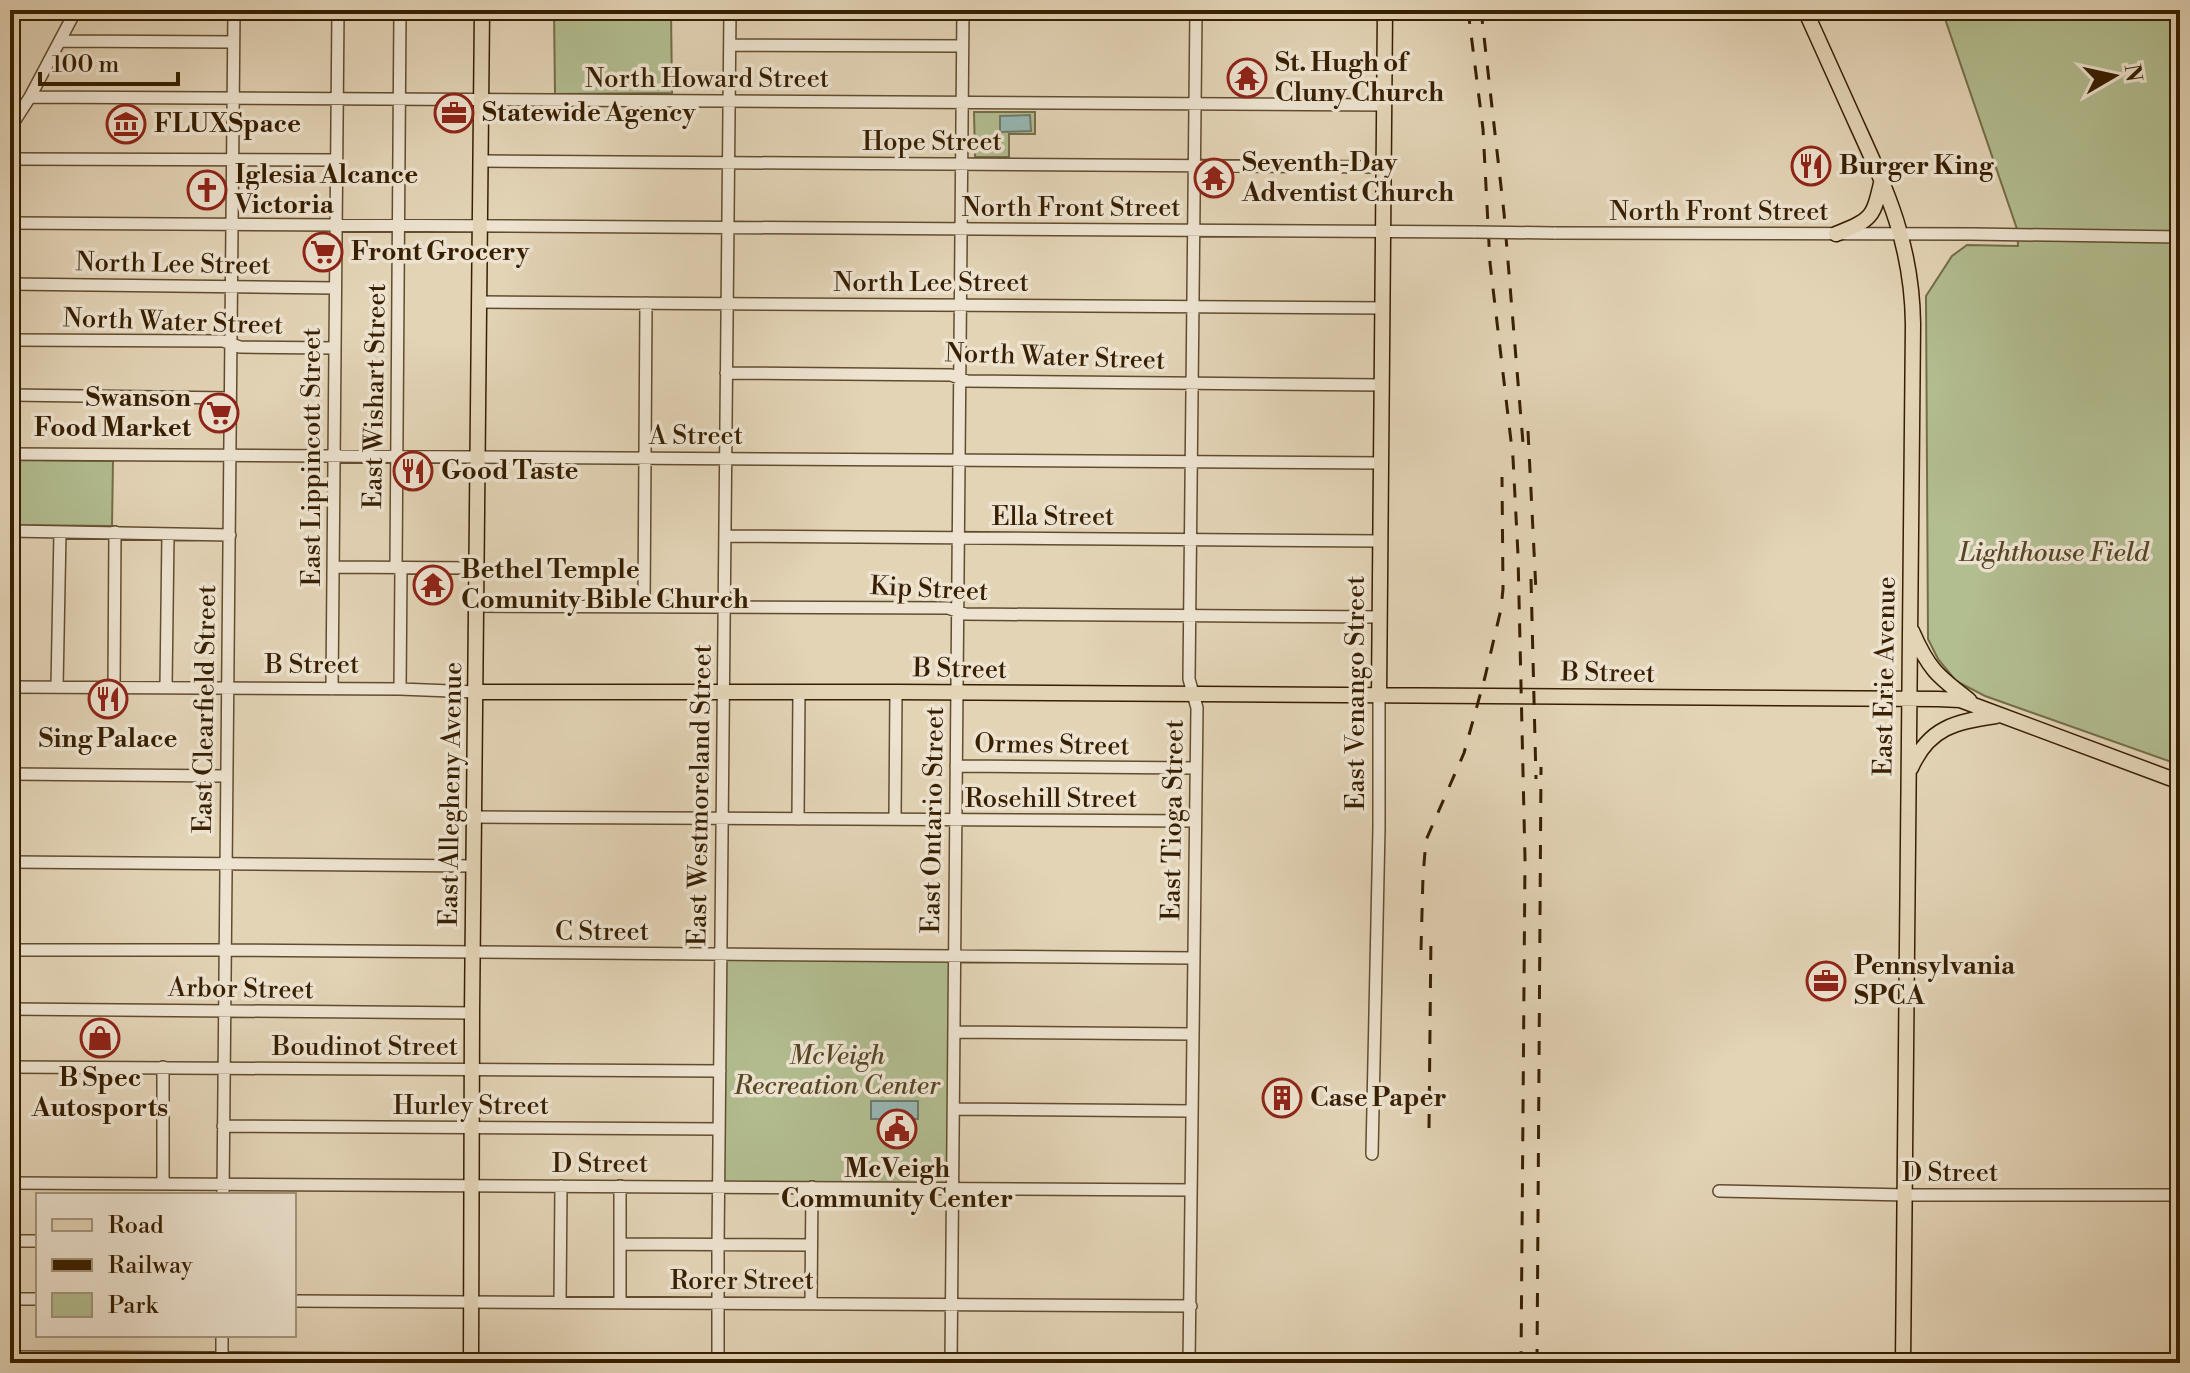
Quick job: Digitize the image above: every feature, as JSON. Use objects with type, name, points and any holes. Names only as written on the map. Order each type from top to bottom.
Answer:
[{"type":"main road","name":"East Allegheny Avenue","points":[[471,1362],[482,10]]},
{"type":"main road","name":"East Venango Street","points":[[1379,695],[1385,10]]},
{"type":"main road","name":"East Erie Avenue","points":[[1805,10],[1882,179],[1909,265],[1912,307],[1903,1363]]},
{"type":"main road","points":[[1836,234],[1870,217],[1882,179]]},
{"type":"main road","points":[[1910,616],[1912,631],[1931,669],[1979,707],[2180,782]]},
{"type":"main road","name":"B Street","points":[[476,692],[1960,700],[1979,707]]},
{"type":"main road","points":[[1908,784],[1911,766],[1920,749],[1939,731],[1961,721],[2000,715]]},
{"type":"street","points":[[10,128],[76,10]]},
{"type":"street","name":"East Clearfield Street","points":[[223,1190],[234,10]]},
{"type":"street","name":"East Lippincott Street","points":[[332,689],[338,10]]},
{"type":"street","name":"East Wishart Street","points":[[400,10],[396,456],[400,689]]},
{"type":"street","name":"East Westmoreland Street","points":[[718,1362],[730,10]]},
{"type":"street","name":"East Ontario Street","points":[[951,1362],[963,10]]},
{"type":"street","name":"East Tioga Street","points":[[1189,1363],[1197,708],[1189,679],[1196,10]]},
{"type":"street","points":[[60,41],[233,42]]},
{"type":"street","points":[[730,45],[962,46]]},
{"type":"street","name":"North Howard Street","points":[[30,97],[1385,105]]},
{"type":"street","points":[[10,159],[337,160]]},
{"type":"street","name":"Hope Street","points":[[480,161],[1384,167]]},
{"type":"street","name":"North Front Street","points":[[10,223],[2180,237]]},
{"type":"street","name":"North Lee Street","points":[[10,284],[335,288]]},
{"type":"street","name":"North Lee Street","points":[[479,302],[1383,308]]},
{"type":"street","points":[[644,605],[646,303]]},
{"type":"street","name":"North Water Street","points":[[10,340],[208,341],[240,347],[335,348]]},
{"type":"street","name":"North Water Street","points":[[726,373],[951,375],[967,381],[1382,385]]},
{"type":"street","points":[[10,395],[230,398]]},
{"type":"street","name":"A Street","points":[[10,454],[1382,463]]},
{"type":"street","points":[[10,531],[230,535]]},
{"type":"street","points":[[57,687],[60,532]]},
{"type":"street","points":[[114,687],[115,532]]},
{"type":"street","points":[[166,687],[168,534]]},
{"type":"street","name":"Ella Street","points":[[725,536],[1381,541]]},
{"type":"street","points":[[333,567],[477,568]]},
{"type":"street","name":"Kip Street","points":[[477,606],[948,608],[965,614],[1380,617]]},
{"type":"street","name":"B Street","points":[[10,687],[476,692]]},
{"type":"street","points":[[798,819],[799,692]]},
{"type":"street","points":[[895,818],[896,692]]},
{"type":"street","name":"East Venango Street","points":[[1372,1154],[1379,695]]},
{"type":"street","name":"Ormes Street","points":[[956,766],[1196,768]]},
{"type":"street","points":[[10,774],[226,776]]},
{"type":"street","name":"Rosehill Street","points":[[474,817],[1195,821]]},
{"type":"street","points":[[10,862],[474,866]]},
{"type":"street","name":"C Street","points":[[10,950],[1194,958]]},
{"type":"street","name":"Arbor Street","points":[[10,1009],[472,1013]]},
{"type":"street","points":[[954,1032],[1192,1034]]},
{"type":"street","name":"Boudinot Street","points":[[10,1067],[720,1071]]},
{"type":"street","points":[[163,1067],[163,1184]]},
{"type":"street","points":[[954,1109],[1191,1111]]},
{"type":"street","name":"Hurley Street","points":[[223,1126],[719,1129]]},
{"type":"street","name":"D Street","points":[[10,1183],[163,1184],[223,1190],[561,1186],[1191,1190]]},
{"type":"street","points":[[560,1302],[561,1186]]},
{"type":"street","points":[[620,1186],[620,1302]]},
{"type":"street","points":[[811,1303],[812,1187]]},
{"type":"street","name":"D Street","points":[[1719,1191],[2180,1195]]},
{"type":"street","points":[[10,1241],[36,1241]]},
{"type":"street","points":[[620,1244],[811,1245]]},
{"type":"street","points":[[10,1299],[36,1299]]},
{"type":"street","name":"Rorer Street","points":[[296,1301],[1191,1306]]},
{"type":"street","points":[[222,1337],[222,1361]]},
{"type":"street","points":[[10,1357],[222,1361],[1139,1363]]},
{"type":"green space","points":[[554,10],[671,10],[672,93],[555,94]]},
{"type":"green space","name":"Lighthouse Field","points":[[1942,10],[2180,10],[2180,765],[1985,696],[1956,681],[1938,659],[1928,639],[1926,296],[1952,256],[1967,245],[2018,246],[2017,229]]},
{"type":"green space","points":[[974,112],[1035,112],[1035,134],[1009,134],[1009,157],[975,157]]},
{"type":"green space","points":[[10,460],[113,461],[112,526],[10,525]]},
{"type":"green space","name":"McVeigh Recreation Center","points":[[721,954],[954,956],[953,1189],[719,1187]]},
{"type":"water","points":[[1030,115],[1031,131],[1000,132],[1000,116]]},
{"type":"water","points":[[871,1101],[918,1101],[918,1119],[871,1119]]},
{"type":"railway","points":[[10,18],[14,10]]},
{"type":"railway","points":[[1468,10],[1483,129],[1490,263],[1513,458],[1518,555],[1525,859],[1521,1363]]},
{"type":"railway","points":[[1481,10],[1504,213],[1523,443]]},
{"type":"railway","points":[[1528,431],[1536,591]]},
{"type":"railway","points":[[1421,950],[1426,840],[1464,753],[1501,609],[1502,477]]},
{"type":"railway","points":[[1531,579],[1536,779]]},
{"type":"railway","points":[[1537,1363],[1541,767]]},
{"type":"railway","points":[[1429,1128],[1431,933]]},
{"type":"place","name":"St. Hugh of Cluny Church","points":[[1247,78]]},
{"type":"place","name":"Statewide Agency","points":[[454,113]]},
{"type":"place","name":"FLUXSpace","points":[[126,124]]},
{"type":"place","name":"Burger King","points":[[1811,166]]},
{"type":"place","name":"Seventh-Day Adventist Church","points":[[1214,178]]},
{"type":"place","name":"Iglesia Alcance Victoria","points":[[207,190]]},
{"type":"place","name":"Front Grocery","points":[[323,252]]},
{"type":"place","name":"Swanson Food Market","points":[[219,413]]},
{"type":"place","name":"Good Taste","points":[[413,471]]},
{"type":"place","name":"Bethel Temple Comunity Bible Church","points":[[433,585]]},
{"type":"place","name":"Sing Palace","points":[[108,699]]},
{"type":"place","name":"Pennsylvania SPCA","points":[[1826,981]]},
{"type":"place","name":"B Spec Autosports","points":[[100,1038]]},
{"type":"place","name":"Case Paper","points":[[1282,1098]]},
{"type":"place","name":"McVeigh Community Center","points":[[897,1129]]}]
